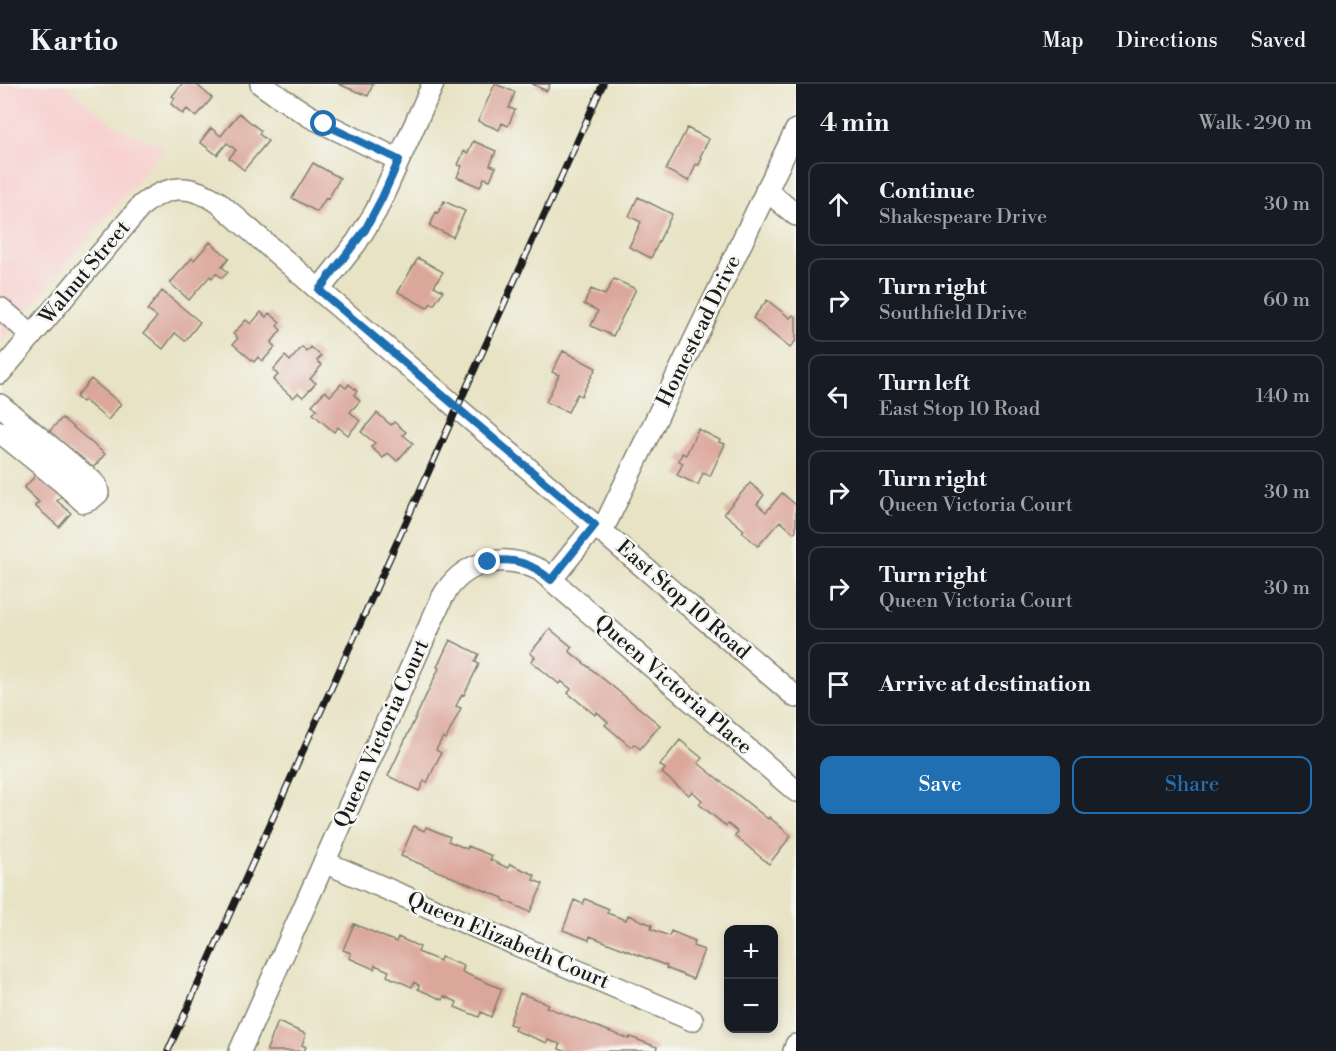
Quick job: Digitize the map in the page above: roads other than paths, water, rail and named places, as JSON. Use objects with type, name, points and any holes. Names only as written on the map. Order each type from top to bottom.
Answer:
[{"type":"street","points":[[261,84],[309,116],[399,160]]},
{"type":"street","points":[[319,290],[365,230],[382,198],[433,84]]},
{"type":"street","name":"Homestead Drive","points":[[599,528],[796,130]]},
{"type":"street","name":"East Stop 10 Road","points":[[180,188],[206,194],[218,202],[796,697]]},
{"type":"street","name":"Walnut Street","points":[[0,373],[142,205],[160,193],[180,188]]},
{"type":"street","points":[[766,190],[796,215]]},
{"type":"street","points":[[0,308],[32,335]]},
{"type":"street","points":[[0,405],[92,481],[98,493],[84,502],[0,432]]},
{"type":"street","points":[[551,580],[599,528]]},
{"type":"street","name":"Queen Victoria Court","points":[[240,1051],[442,598],[452,583],[465,572],[479,564],[493,561],[507,560],[527,564],[540,570],[551,580]]},
{"type":"street","name":"Queen Victoria Place","points":[[551,580],[796,791]]},
{"type":"street","name":"Queen Elizabeth Court","points":[[324,862],[692,1020]]},
{"type":"street","points":[[794,1051],[796,1045]]},
{"type":"railway","points":[[168,1051],[603,84]]}]
